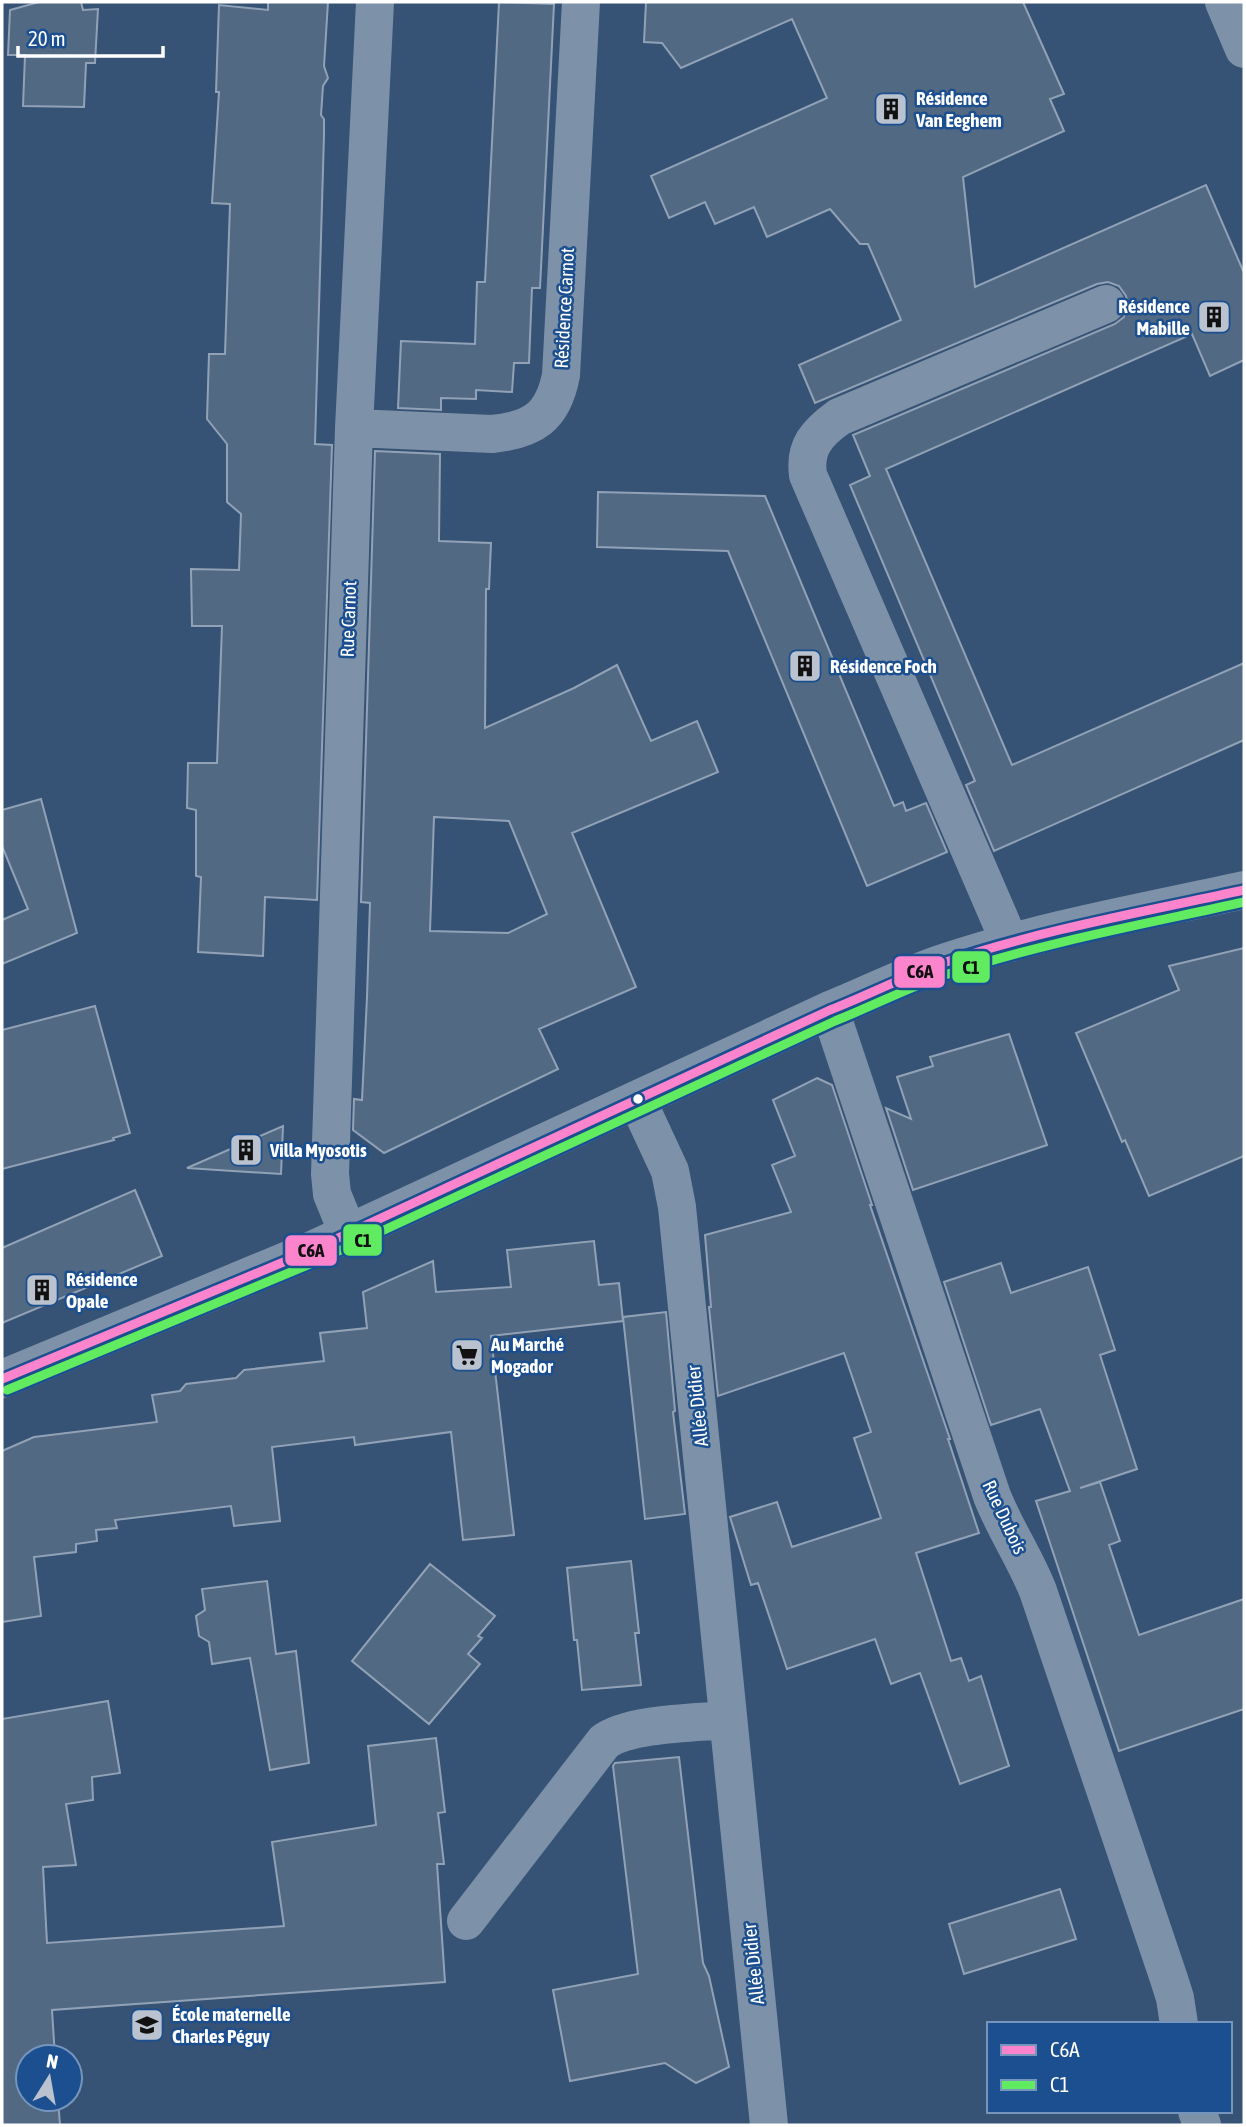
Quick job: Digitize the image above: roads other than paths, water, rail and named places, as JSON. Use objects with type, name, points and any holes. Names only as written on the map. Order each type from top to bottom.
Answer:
[{"type":"street","name":"Rue Carnot","points":[[348,1233],[332,1194],[330,1174],[354,428],[375,2]]},
{"type":"street","name":"Résidence Carnot","points":[[354,428],[513,432],[543,416],[553,404],[561,375],[581,2]]},
{"type":"street","points":[[1224,2],[1244,49]]},
{"type":"street","points":[[1010,943],[808,475],[808,452],[821,432],[839,418],[1106,304]]},
{"type":"street","points":[[2,1379],[310,1251],[830,1010],[943,963],[1064,929],[1244,890]]},
{"type":"street","name":"Rue Dubois","points":[[830,1010],[992,1496],[1038,1591],[1172,1989],[1179,2022]]},
{"type":"street","name":"Allée Didier","points":[[637,1100],[670,1171],[677,1207],[769,2125]]},
{"type":"street","points":[[466,1921],[604,1742],[613,1735],[630,1729],[728,1720]]},
{"type":"place","name":"Résidence Van Eeghem","points":[[891,109]]},
{"type":"place","name":"Résidence Mabille","points":[[1214,317]]},
{"type":"place","name":"Résidence Foch","points":[[805,666]]},
{"type":"place","name":"Villa Myosotis","points":[[246,1150]]},
{"type":"place","name":"Résidence Opale","points":[[42,1290]]},
{"type":"place","name":"Au Marché Mogador","points":[[467,1355]]},
{"type":"place","name":"École maternelle Charles Péguy","points":[[147,2025]]}]
